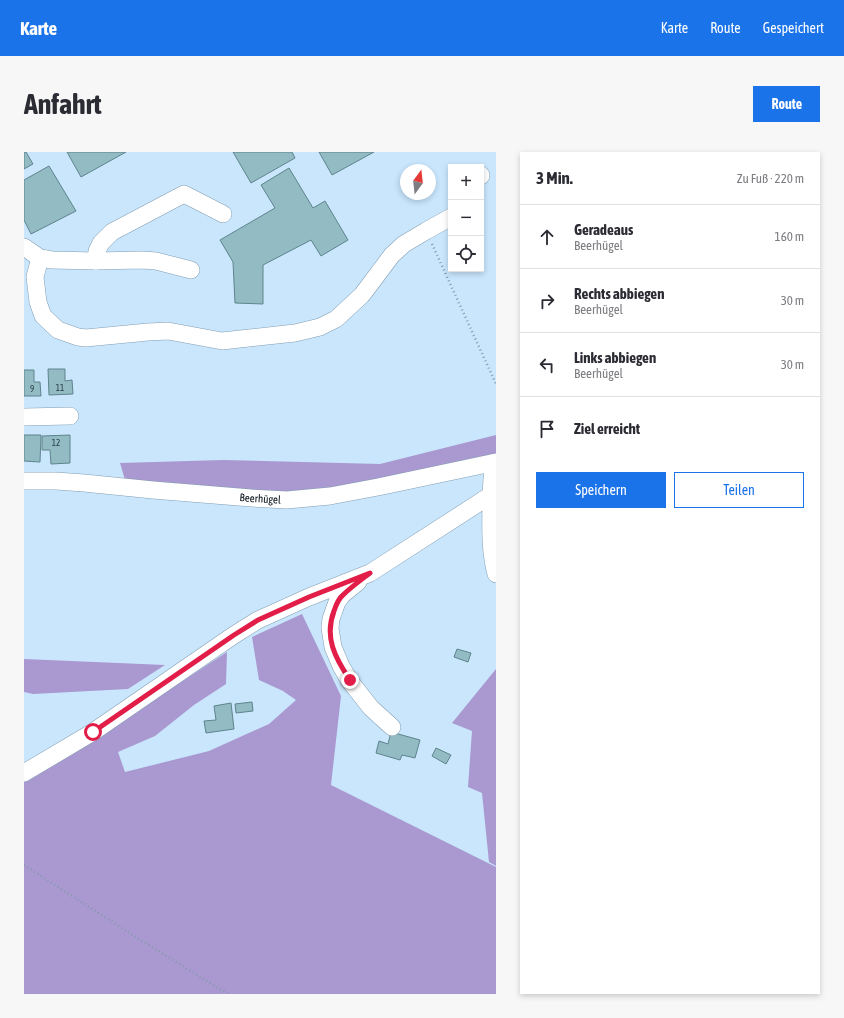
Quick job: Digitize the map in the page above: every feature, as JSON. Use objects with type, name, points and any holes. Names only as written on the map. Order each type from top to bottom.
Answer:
[{"type":"street","points":[[96,261],[97,251],[101,243],[112,232],[184,194],[223,214]]},
{"type":"street","points":[[40,258],[35,277],[38,302],[43,316],[58,330],[78,337],[86,338],[168,331],[222,341],[295,333],[320,327],[336,319],[362,295],[392,255],[404,244],[448,219]]},
{"type":"street","points":[[24,247],[40,258],[52,260],[156,261],[191,270]]},
{"type":"street","points":[[24,417],[70,416]]},
{"type":"street","name":"Beerhügel","points":[[24,481],[84,483],[153,490],[287,500],[330,496],[494,462],[491,495],[490,536],[496,574]]},
{"type":"street","points":[[392,727],[371,708],[350,680],[332,647],[330,628],[331,619],[337,602],[342,595],[370,573],[491,495]]},
{"type":"street","points":[[24,773],[93,732],[258,620],[309,597],[370,573]]},
{"type":"path","points":[[426,231],[496,384]]},
{"type":"path","points":[[24,865],[228,994]]},
{"type":"shaded area","points":[[496,435],[496,454],[389,477],[299,494],[125,480],[120,463],[223,460],[380,464]]},
{"type":"shaded area","points":[[302,614],[341,696],[331,785],[496,867],[496,994],[24,994],[24,769],[32,774],[227,652],[226,684],[194,705],[155,736],[118,752],[125,772],[209,751],[269,724],[296,700],[283,691],[259,680],[252,637]]},
{"type":"shaded area","points":[[24,659],[165,665],[128,689],[33,694],[24,692]]},
{"type":"shaded area","points":[[496,669],[496,866],[489,862],[482,793],[468,787],[472,731],[452,723]]},
{"type":"building","points":[[24,152],[26,152],[33,164],[24,169]]},
{"type":"building","points":[[67,152],[126,152],[81,177]]},
{"type":"building","points":[[233,152],[292,152],[295,158],[251,183]]},
{"type":"building","points":[[319,152],[374,152],[332,175]]},
{"type":"building","points":[[49,166],[76,211],[31,234],[24,220],[24,180]]},
{"type":"building","points":[[289,168],[313,208],[325,201],[348,240],[321,256],[311,240],[263,265],[263,304],[235,303],[233,262],[220,240],[275,208],[261,185]]},
{"type":"building","points":[[48,369],[65,369],[65,381],[72,380],[73,394],[49,395]]},
{"type":"building","points":[[24,370],[34,370],[34,382],[40,382],[41,396],[24,396]]},
{"type":"building","points":[[24,435],[41,435],[40,462],[24,461]]},
{"type":"building","points":[[70,435],[70,463],[51,464],[50,450],[42,450],[42,436]]},
{"type":"building","points":[[457,649],[471,653],[468,662],[454,657]]},
{"type":"building","points":[[252,702],[253,711],[236,713],[235,704]]},
{"type":"building","points":[[231,703],[234,729],[206,733],[204,721],[216,720],[214,706]]},
{"type":"building","points":[[391,732],[420,740],[415,758],[402,755],[400,760],[376,753],[379,741],[388,744]]},
{"type":"building","points":[[436,748],[451,755],[446,764],[432,756]]},
{"type":"route","points":[[93,732],[258,620],[309,597],[370,573],[342,595],[337,602],[331,619],[330,628],[332,647],[350,680]]}]
